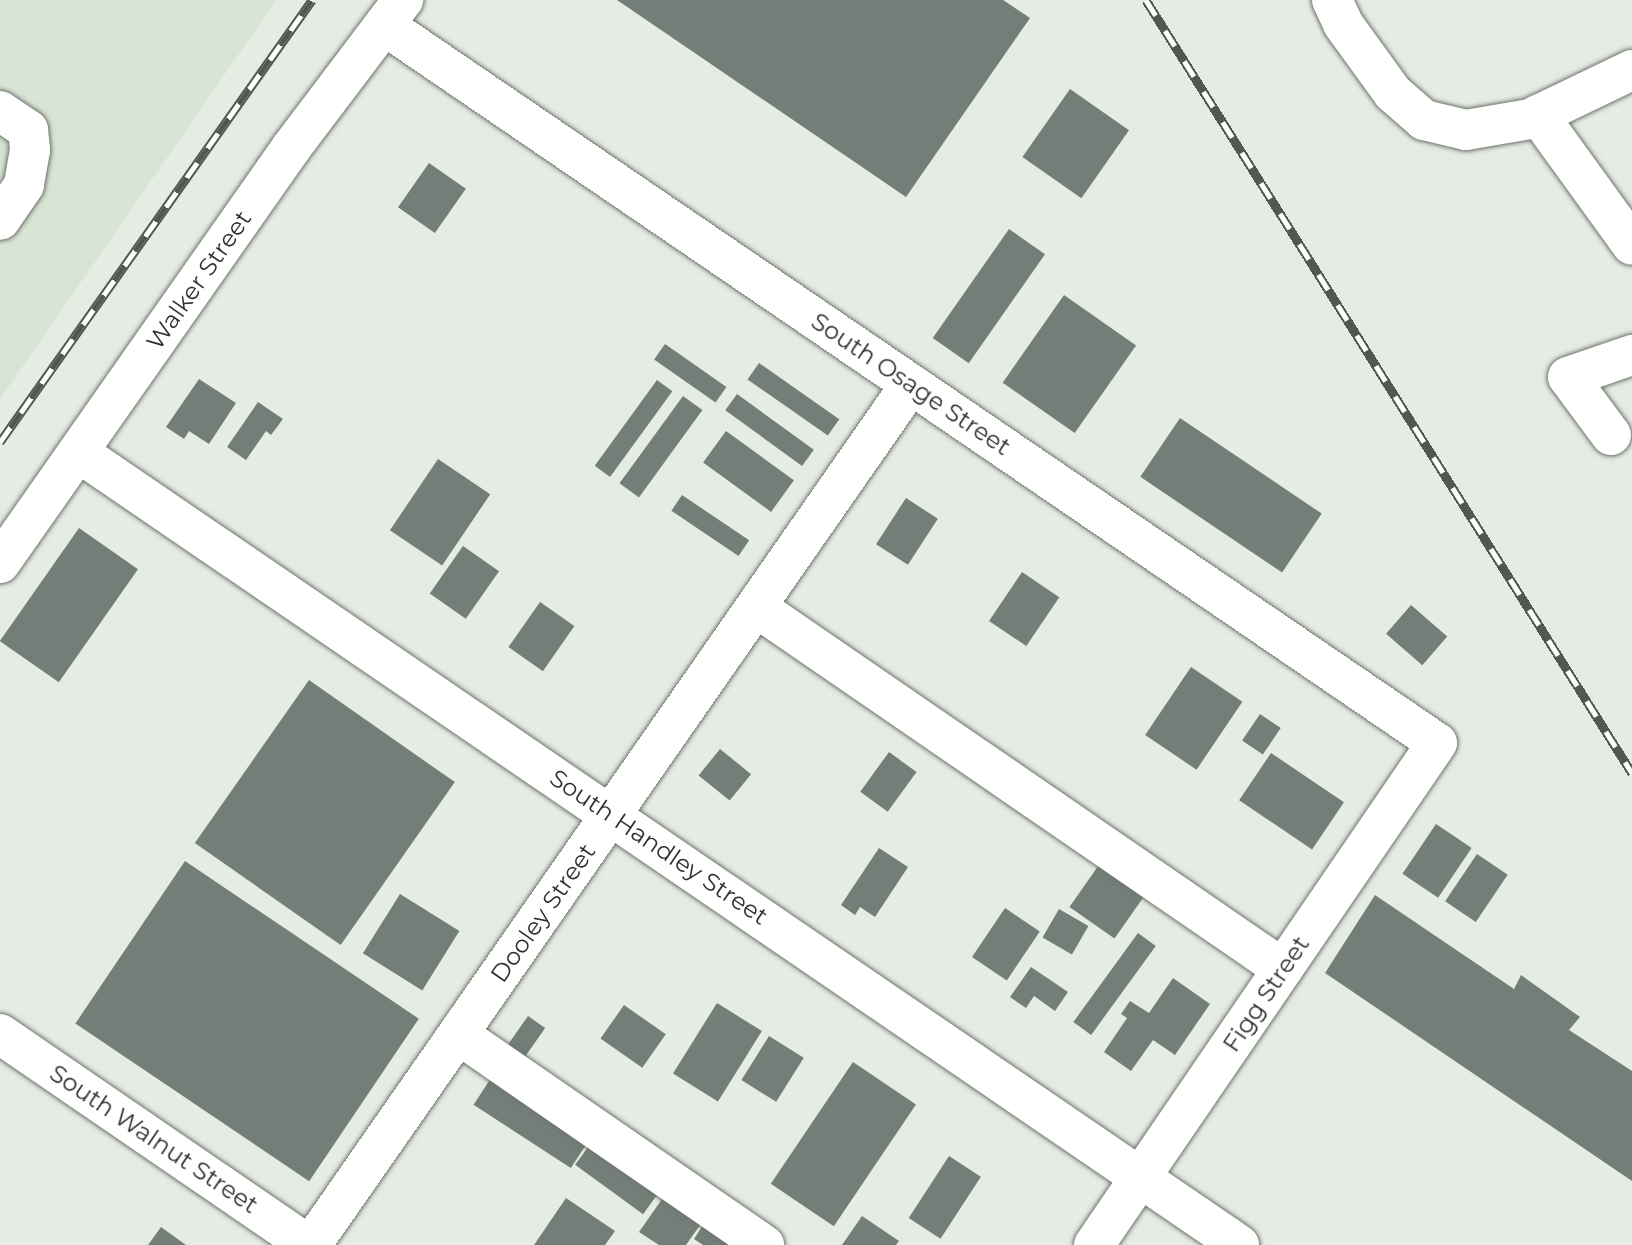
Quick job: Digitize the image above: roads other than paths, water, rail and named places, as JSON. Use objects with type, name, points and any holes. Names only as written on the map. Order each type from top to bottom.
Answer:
[{"type":"street","points":[[1332,0],[1343,24],[1393,93],[1424,120],[1466,130],[1538,115],[1632,70]]},
{"type":"street","name":"South Osage Street","points":[[393,13],[911,384],[1437,743]]},
{"type":"street","name":"Walker Street","points":[[0,563],[393,13]]},
{"type":"street","points":[[0,111],[28,130],[30,150],[24,185],[0,220]]},
{"type":"street","points":[[1538,115],[1632,245]]},
{"type":"street","points":[[1611,435],[1568,377],[1632,355]]},
{"type":"street","name":"Dooley Street","points":[[310,1245],[911,384]]},
{"type":"street","name":"South Handley Street","points":[[78,452],[1239,1245]]},
{"type":"street","points":[[756,607],[1283,969]]},
{"type":"street","name":"Figg Street","points":[[1094,1245],[1437,743]]},
{"type":"street","name":"South Walnut Street","points":[[0,1034],[310,1245]]},
{"type":"street","points":[[458,1034],[764,1245]]},
{"type":"railway","points":[[0,442],[312,0]]},
{"type":"railway","points":[[1146,0],[1632,773]]}]
